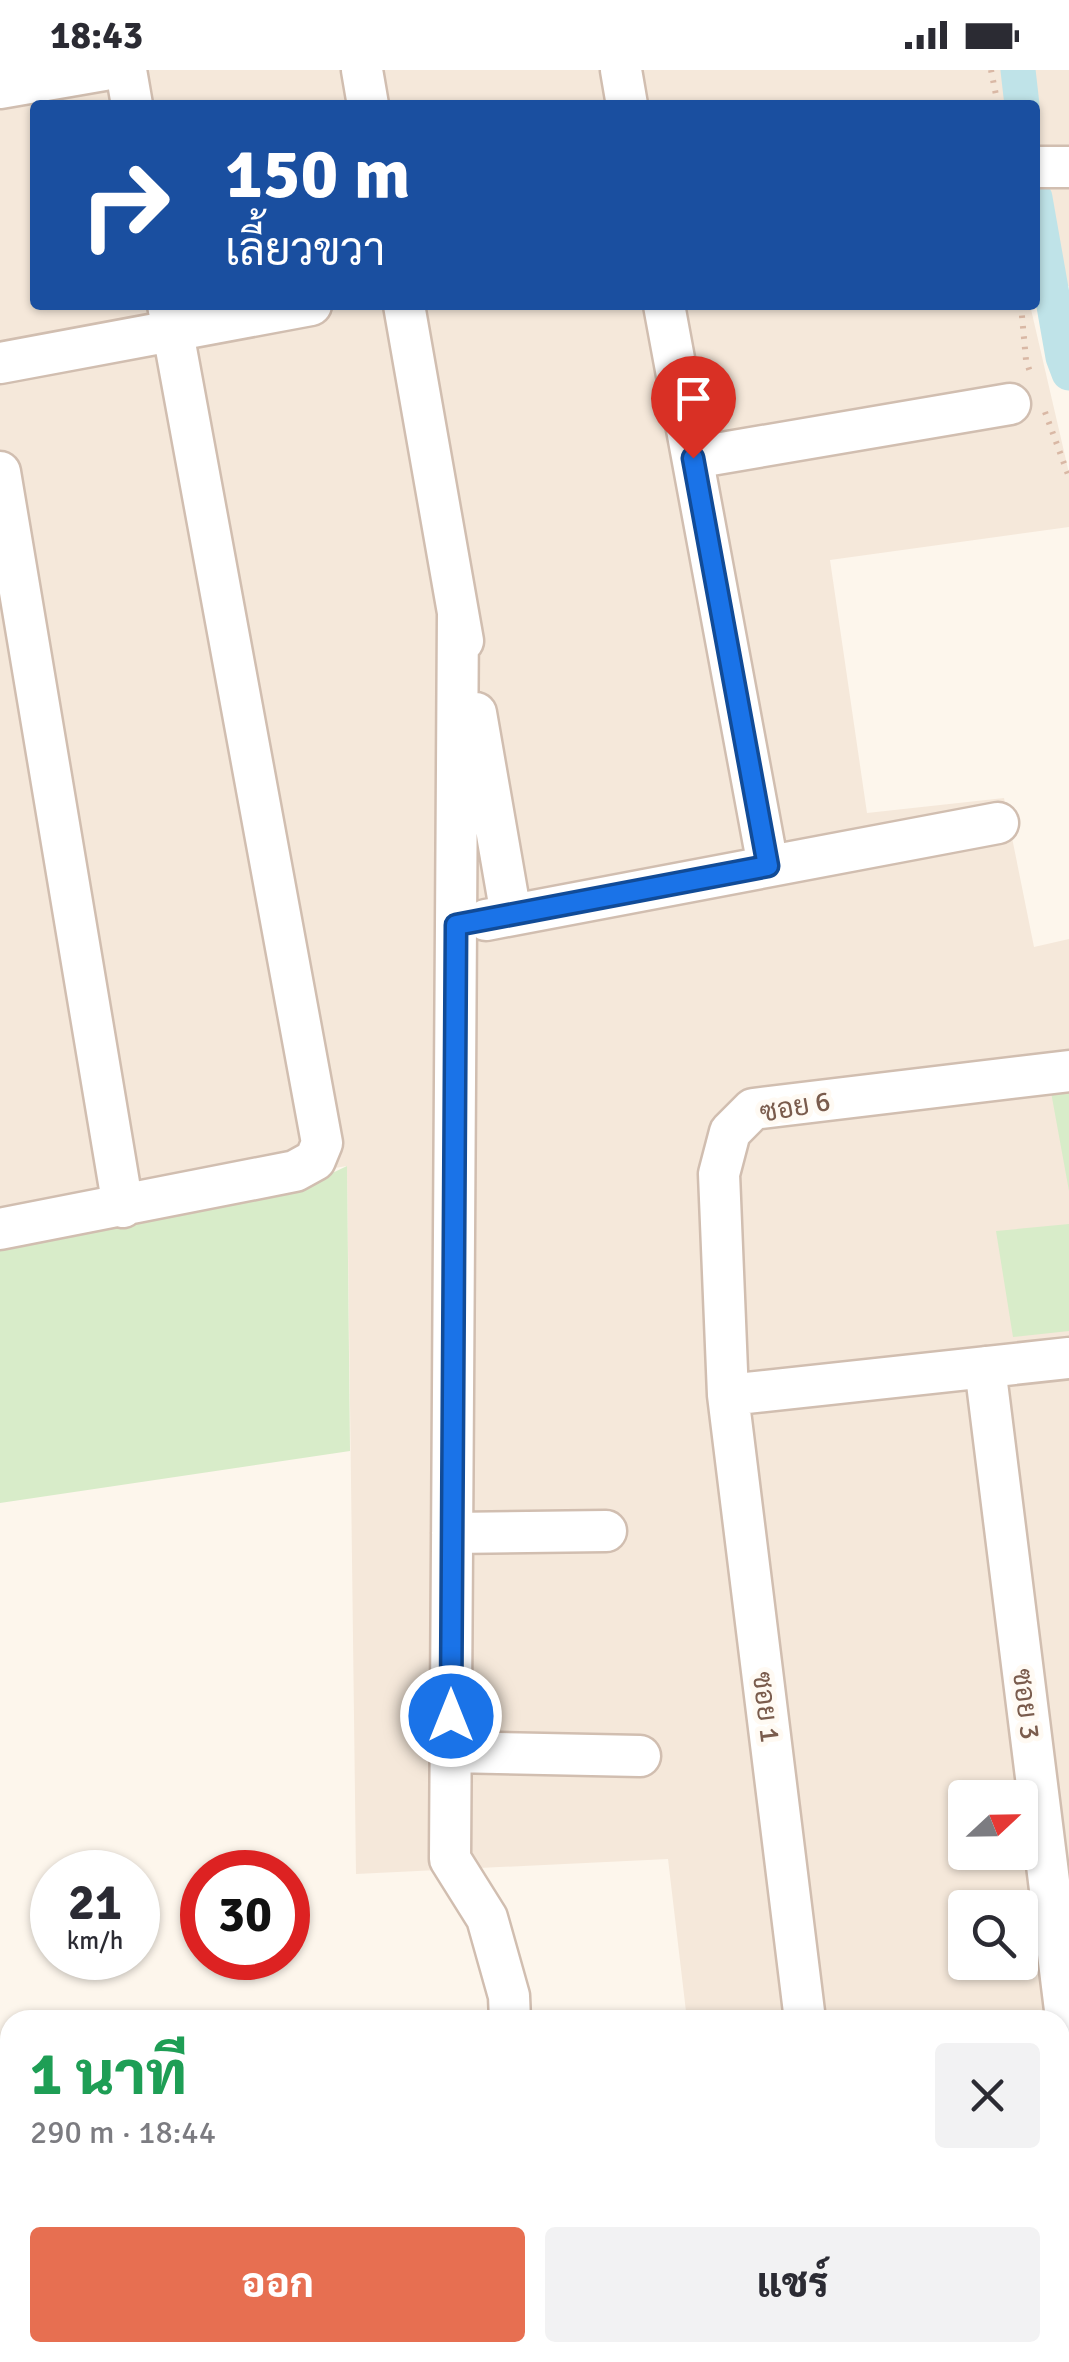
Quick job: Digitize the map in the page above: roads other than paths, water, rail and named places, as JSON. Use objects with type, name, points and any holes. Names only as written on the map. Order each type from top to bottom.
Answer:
[{"type":"street","points":[[0,88],[104,70]]},
{"type":"street","points":[[126,70],[131,100]]},
{"type":"street","points":[[362,70],[367,100]]},
{"type":"street","points":[[621,70],[626,100]]},
{"type":"street","points":[[1040,167],[1069,166]]},
{"type":"street","points":[[0,363],[171,318],[257,310]]},
{"type":"street","points":[[405,310],[512,915]]},
{"type":"street","points":[[665,310],[768,866]]},
{"type":"street","points":[[0,1229],[295,1171],[315,1160],[322,1143],[171,318]]},
{"type":"street","points":[[693,458],[1010,404]]},
{"type":"street","points":[[0,472],[122,1207]]},
{"type":"street","points":[[458,614],[450,1859],[487,1918],[510,2010]]},
{"type":"street","points":[[456,925],[998,823]]},
{"type":"street","name":"ซอย 6","points":[[728,1395],[718,1174],[730,1132],[753,1109],[1069,1071]]},
{"type":"street","points":[[728,1395],[1069,1358]]},
{"type":"street","name":"ซอย 3","points":[[985,1366],[1065,2010]]},
{"type":"street","name":"ซอย 1","points":[[728,1395],[804,2010]]},
{"type":"street","points":[[452,1533],[606,1530]]},
{"type":"street","points":[[450,1752],[640,1756]]},
{"type":"waterway","points":[[1018,70],[1021,100]]},
{"type":"waterway","points":[[1040,226],[1069,373]]}]
